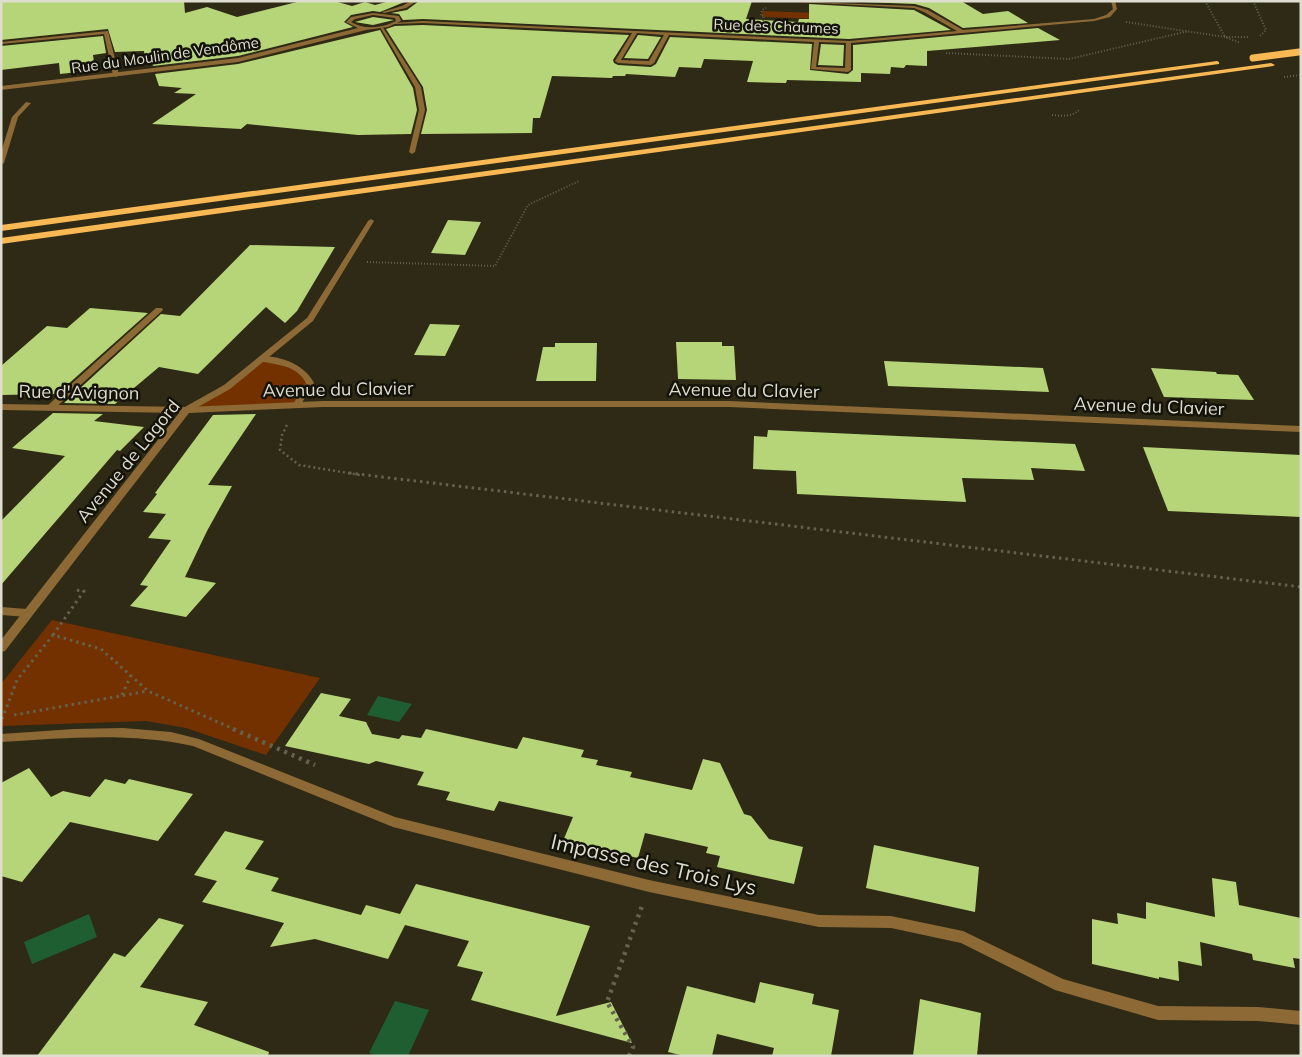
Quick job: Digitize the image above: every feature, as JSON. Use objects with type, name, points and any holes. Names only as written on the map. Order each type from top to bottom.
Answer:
[{"type":"highway","points":[[1243,60],[1300,52]]},
{"type":"highway","points":[[1,228],[1223,62]]},
{"type":"highway","points":[[1,241],[1281,64]]},
{"type":"highway","points":[[1,220],[134,210]]},
{"type":"street","points":[[378,14],[404,7],[416,1]]},
{"type":"street","points":[[781,1],[914,7],[926,11],[962,32]]},
{"type":"street","points":[[1100,18],[1108,16],[1115,9],[1113,1]]},
{"type":"street","points":[[352,25],[366,28],[382,27],[396,19],[404,7]]},
{"type":"street","points":[[378,14],[396,19]]},
{"type":"street","name":"Rue du Moulin de Vendôme","points":[[330,38],[352,25],[348,22],[353,18],[378,14]]},
{"type":"street","name":"Rue des Chaumes","points":[[396,19],[423,22],[849,42],[1100,18]]},
{"type":"street","points":[[382,27],[418,87],[422,110],[412,152]]},
{"type":"street","name":"Rue du Moulin de Vendôme","points":[[1,88],[238,60],[366,28]]},
{"type":"street","points":[[1,43],[106,32],[116,75]]},
{"type":"street","points":[[635,32],[618,61],[651,63],[667,34]]},
{"type":"street","points":[[817,41],[813,68],[848,70],[849,42]]},
{"type":"street","points":[[1,162],[15,117],[28,103]]},
{"type":"street","name":"Avenue de Lagord","points":[[1,648],[186,410],[227,386],[310,319],[371,221]]},
{"type":"street","points":[[50,408],[160,310]]},
{"type":"street","points":[[262,359],[286,364],[299,369],[308,376],[310,384],[297,404]]},
{"type":"street","name":"Avenue du Clavier","points":[[186,410],[297,404],[729,404],[1301,429]]},
{"type":"street","name":"Rue d'Avignon","points":[[1,407],[186,410]]},
{"type":"street","points":[[1,611],[28,613]]},
{"type":"street","name":"Impasse des Trois Lys","points":[[1,738],[82,733],[150,734],[176,737],[195,742],[393,822],[649,886],[819,921],[891,922],[963,937],[1060,985],[1158,1013],[1258,1014],[1301,1018]]},
{"type":"path","points":[[1206,1],[1226,37],[1242,44]]},
{"type":"path","points":[[1254,1],[1266,30],[1260,36]]},
{"type":"path","points":[[757,38],[764,16],[761,16],[762,10],[768,7]]},
{"type":"path","points":[[1100,18],[1226,37],[1250,37]]},
{"type":"path","points":[[940,53],[1068,59],[1189,31]]},
{"type":"path","points":[[1281,78],[1301,75]]},
{"type":"path","points":[[1052,115],[1074,115],[1078,112],[1079,105]]},
{"type":"path","points":[[346,262],[495,266],[528,205],[584,179]]},
{"type":"path","points":[[297,404],[282,435],[280,450],[299,465],[338,472],[1301,587]]},
{"type":"path","points":[[1,722],[17,680],[53,635],[84,590],[48,587]]},
{"type":"path","points":[[53,635],[101,650],[148,691],[318,766]]},
{"type":"path","points":[[122,695],[131,675]]},
{"type":"path","points":[[3,716],[148,691]]},
{"type":"path","points":[[629,1056],[633,1047],[606,1002],[649,886]]},
{"type":"shaded area","points":[[763,11],[818,13],[818,19],[766,17],[762,16]]},
{"type":"shaded area","points":[[262,359],[299,369],[310,383],[297,404],[186,410],[227,387]]},
{"type":"shaded area","points":[[52,620],[320,678],[266,755],[186,728],[146,721],[1,726],[1,684]]},
{"type":"shaded area","points":[[378,696],[412,704],[399,722],[367,715]]},
{"type":"shaded area","points":[[89,914],[97,937],[32,964],[24,942]]},
{"type":"shaded area","points":[[395,1001],[429,1010],[408,1056],[380,1056],[369,1053]]},
{"type":"building","points":[[1,1],[184,1],[185,13],[207,7],[237,17],[301,1],[334,1],[352,6],[365,2],[375,5],[390,1],[407,1],[380,12],[373,11],[351,15],[344,22],[353,27],[238,56],[153,66],[150,57],[145,58],[144,51],[115,52],[108,29],[1,40]]},
{"type":"building","points":[[419,1],[752,1],[746,19],[798,22],[799,19],[809,19],[809,4],[914,10],[951,30],[849,39],[423,19],[403,20],[399,14],[391,13],[407,10]]},
{"type":"building","points":[[836,1],[961,1],[983,14],[1008,11],[1028,23],[963,28],[929,8],[915,4]]},
{"type":"building","points":[[373,17],[394,20],[373,25],[355,22]]},
{"type":"building","points":[[423,25],[629,35],[613,60],[614,63],[618,65],[651,67],[656,64],[670,37],[812,44],[810,70],[848,74],[853,70],[853,45],[1038,28],[1060,40],[927,51],[927,66],[906,65],[904,68],[891,67],[890,74],[861,73],[861,82],[787,80],[786,83],[747,82],[753,61],[704,59],[701,68],[679,67],[675,77],[626,74],[625,76],[613,76],[612,78],[552,76],[540,118],[533,118],[532,133],[421,134],[427,110],[423,87],[386,29],[395,26]]},
{"type":"building","points":[[380,30],[413,88],[417,110],[411,134],[358,135],[247,124],[241,129],[152,124],[196,94],[174,93],[182,88],[159,86],[155,74],[238,64]]},
{"type":"building","points":[[638,35],[661,37],[648,59],[624,58]]},
{"type":"building","points":[[103,36],[106,53],[93,55],[94,63],[86,66],[87,71],[60,74],[59,63],[1,70],[1,46]]},
{"type":"building","points":[[821,44],[844,45],[843,66],[818,65]]},
{"type":"building","points":[[448,220],[481,222],[465,255],[431,253]]},
{"type":"building","points":[[250,245],[335,247],[297,311],[285,323],[266,307],[198,374],[159,367],[115,404],[64,403],[161,314],[180,316]]},
{"type":"building","points":[[90,308],[148,313],[57,394],[1,395],[1,366],[47,326],[67,328]]},
{"type":"building","points":[[430,324],[460,325],[445,356],[414,355]]},
{"type":"building","points":[[676,342],[722,342],[722,346],[734,346],[736,380],[678,379]]},
{"type":"building","points":[[555,343],[597,343],[596,381],[536,381],[543,347],[555,347]]},
{"type":"building","points":[[884,361],[1043,368],[1049,392],[888,386]]},
{"type":"building","points":[[1151,368],[1238,375],[1254,400],[1164,397]]},
{"type":"building","points":[[53,413],[103,414],[94,421],[144,427],[120,451],[117,450],[1,585],[1,521],[65,456],[12,448]]},
{"type":"building","points":[[256,414],[208,485],[232,486],[207,531],[185,577],[216,583],[186,617],[130,606],[148,586],[140,585],[171,540],[148,538],[166,514],[143,512],[157,494],[155,493],[213,415]]},
{"type":"building","points":[[768,430],[1075,444],[1085,471],[1031,468],[1034,480],[962,478],[966,502],[797,494],[796,471],[753,469],[754,436],[767,437]]},
{"type":"building","points":[[1143,447],[1301,455],[1301,517],[1168,511]]},
{"type":"building","points":[[321,693],[351,699],[339,716],[366,722],[372,734],[399,739],[402,735],[421,738],[426,729],[517,749],[523,737],[584,750],[581,757],[598,760],[596,765],[632,772],[630,777],[692,790],[703,759],[720,763],[744,814],[751,816],[769,839],[803,847],[794,884],[717,867],[720,856],[706,853],[708,847],[645,833],[638,858],[563,841],[573,817],[499,801],[494,811],[446,800],[450,792],[417,785],[424,772],[376,761],[369,764],[285,746]]},
{"type":"building","points":[[29,768],[51,797],[63,791],[90,797],[105,779],[125,784],[129,779],[193,794],[158,841],[70,822],[22,882],[1,876],[1,783]]},
{"type":"building","points":[[225,831],[264,841],[245,869],[279,878],[271,891],[361,915],[366,905],[400,914],[416,884],[590,926],[556,1016],[611,1002],[632,1043],[471,1000],[483,972],[457,966],[469,941],[405,925],[388,959],[315,939],[270,947],[284,923],[202,902],[217,881],[194,875]]},
{"type":"building","points":[[874,845],[979,867],[975,912],[866,888]]},
{"type":"building","points":[[1212,878],[1236,882],[1239,905],[1301,918],[1301,959],[1293,958],[1295,968],[1253,960],[1252,954],[1200,942],[1202,966],[1178,961],[1179,981],[1159,977],[1159,979],[1092,964],[1092,919],[1118,924],[1117,913],[1146,919],[1146,902],[1215,917]]},
{"type":"building","points":[[159,918],[184,925],[140,987],[208,1002],[194,1025],[269,1052],[268,1056],[37,1056],[114,953],[125,957]]},
{"type":"building","points":[[760,982],[814,994],[812,1004],[839,1010],[831,1056],[772,1056],[774,1048],[717,1034],[712,1056],[684,1056],[668,1052],[687,986],[755,1003]]},
{"type":"building","points":[[920,999],[981,1013],[977,1056],[913,1056]]}]
